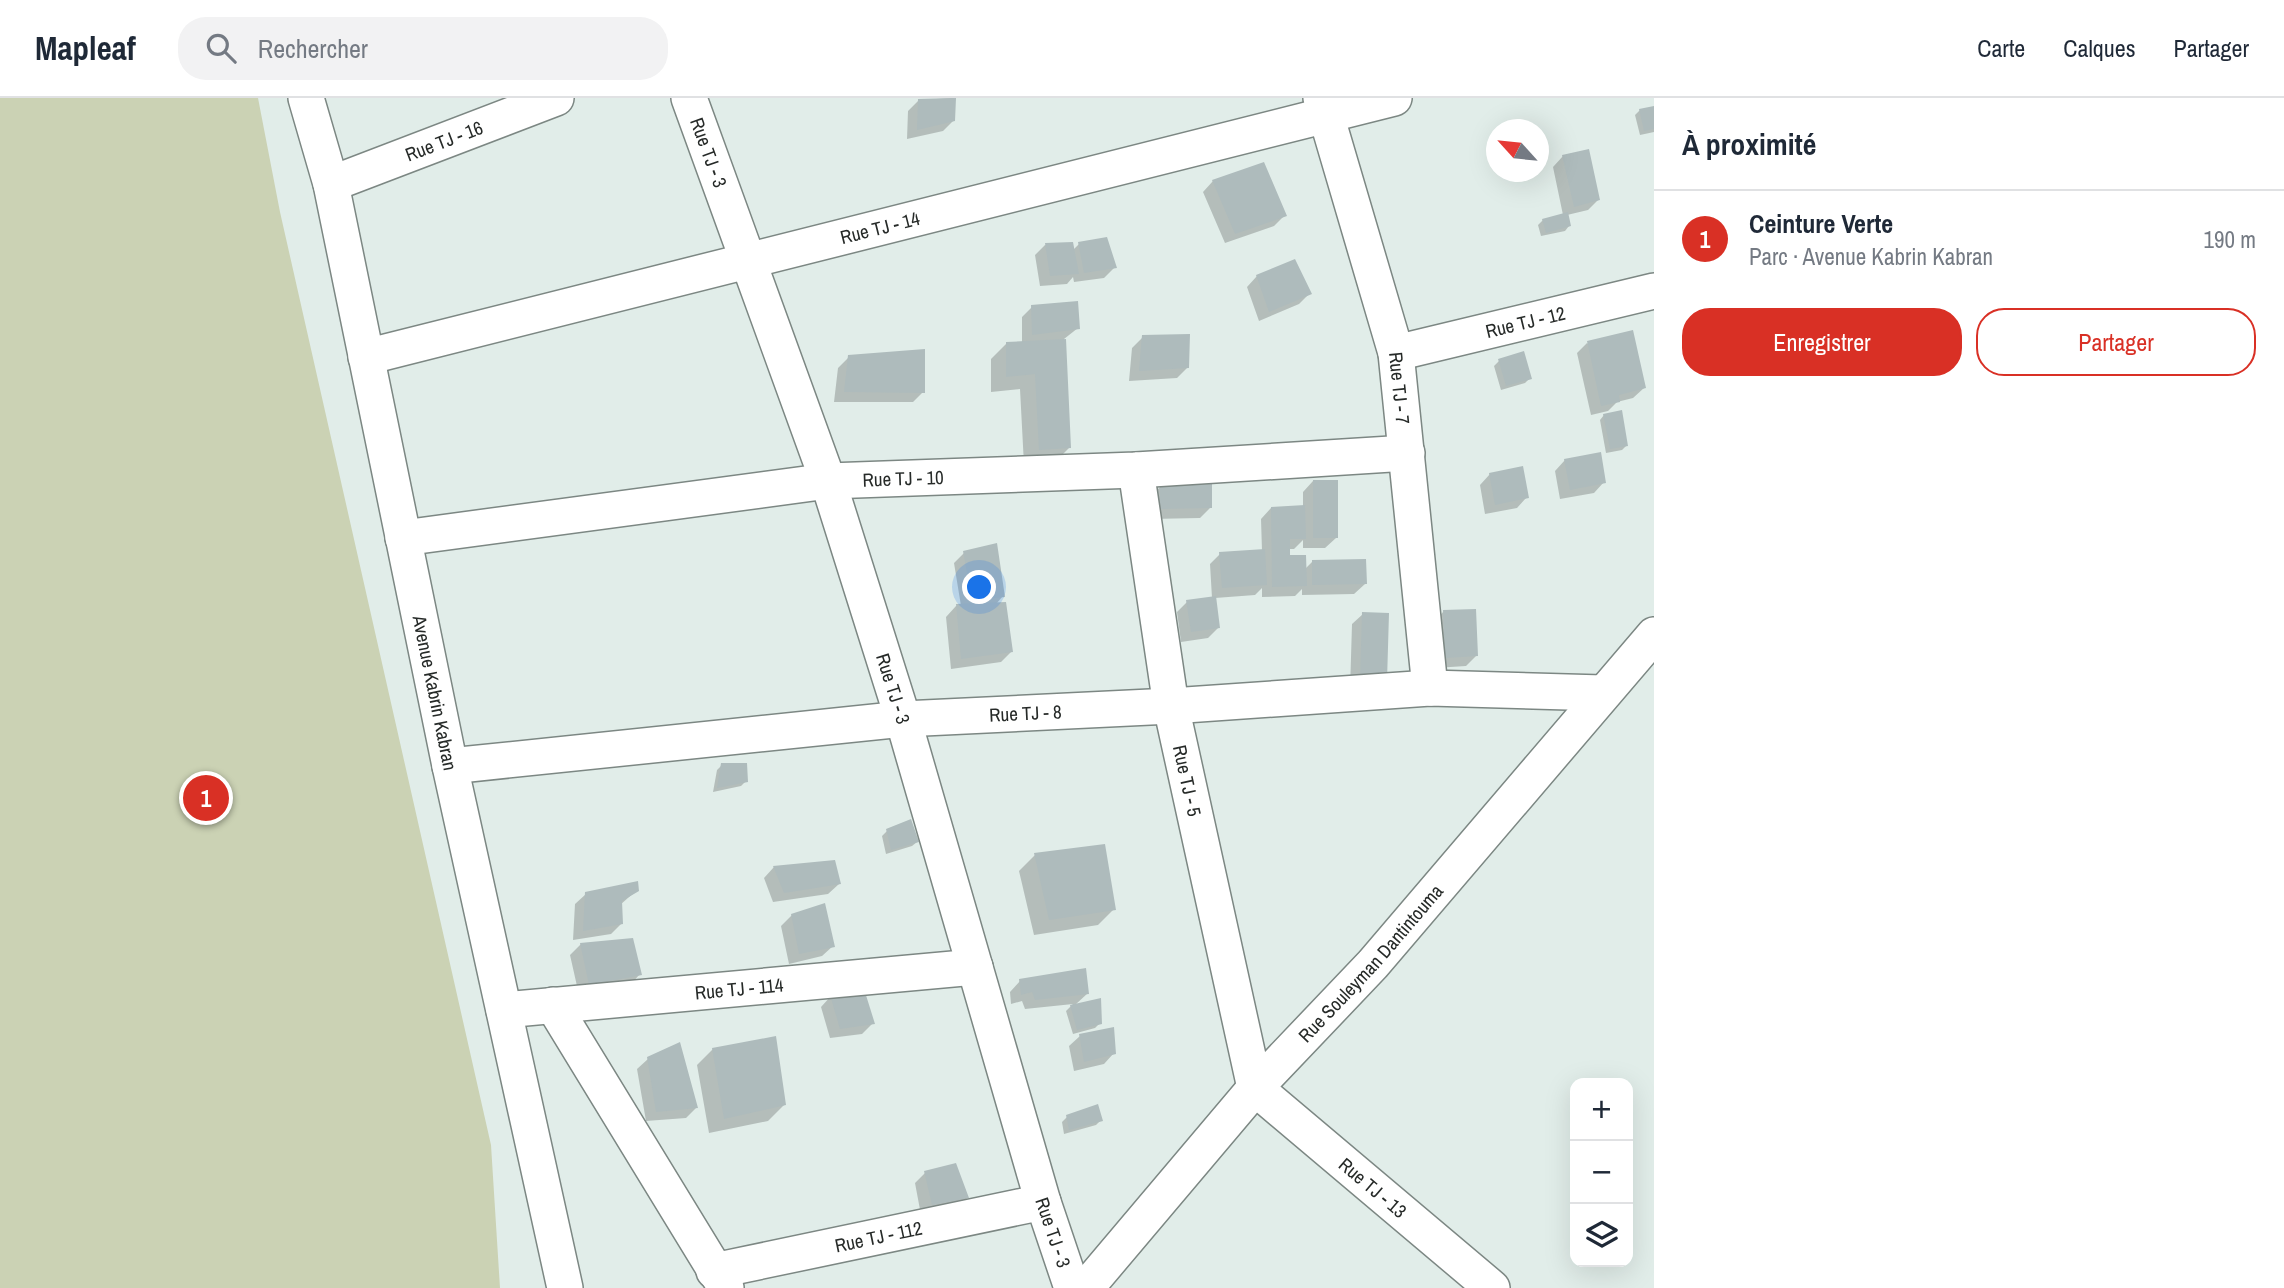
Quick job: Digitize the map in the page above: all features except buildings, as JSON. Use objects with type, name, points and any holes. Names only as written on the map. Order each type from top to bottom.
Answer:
[{"type":"street","name":"Avenue Kabrin Kabran","points":[[306,98],[331,184],[450,766],[565,1288]]},
{"type":"street","name":"Rue TJ - 16","points":[[331,184],[556,98]]},
{"type":"street","name":"Rue TJ - 3","points":[[689,98],[828,481],[903,719],[1043,1202],[1072,1288]]},
{"type":"street","name":"Rue TJ - 14","points":[[366,357],[748,261],[1324,106],[1394,98]]},
{"type":"street","name":"Rue TJ - 7","points":[[1324,106],[1395,353],[1430,688]]},
{"type":"street","name":"Rue TJ - 12","points":[[1395,353],[1654,291]]},
{"type":"street","name":"Rue TJ - 10","points":[[403,538],[828,481],[1136,470],[1407,453]]},
{"type":"street","name":"Rue TJ - 5","points":[[1136,470],[1171,706],[1255,1088]]},
{"type":"street","name":"Rue Souleyman Dantintouma","points":[[1086,1288],[1255,1088],[1373,964],[1654,635]]},
{"type":"street","name":"Rue TJ - 8","points":[[450,766],[903,719],[1171,706],[1430,688],[1602,693]]},
{"type":"street","name":"Rue TJ - 114","points":[[504,1010],[975,967]]},
{"type":"street","points":[[553,1005],[720,1280]]},
{"type":"street","name":"Rue TJ - 13","points":[[1255,1088],[1492,1288]]},
{"type":"street","name":"Rue TJ - 112","points":[[720,1280],[1043,1202]]},
{"type":"green space","points":[[0,98],[258,98],[280,212],[491,1145],[500,1288],[0,1288]]},
{"type":"place","name":"Ceinture Verte","points":[[206,798]]}]
